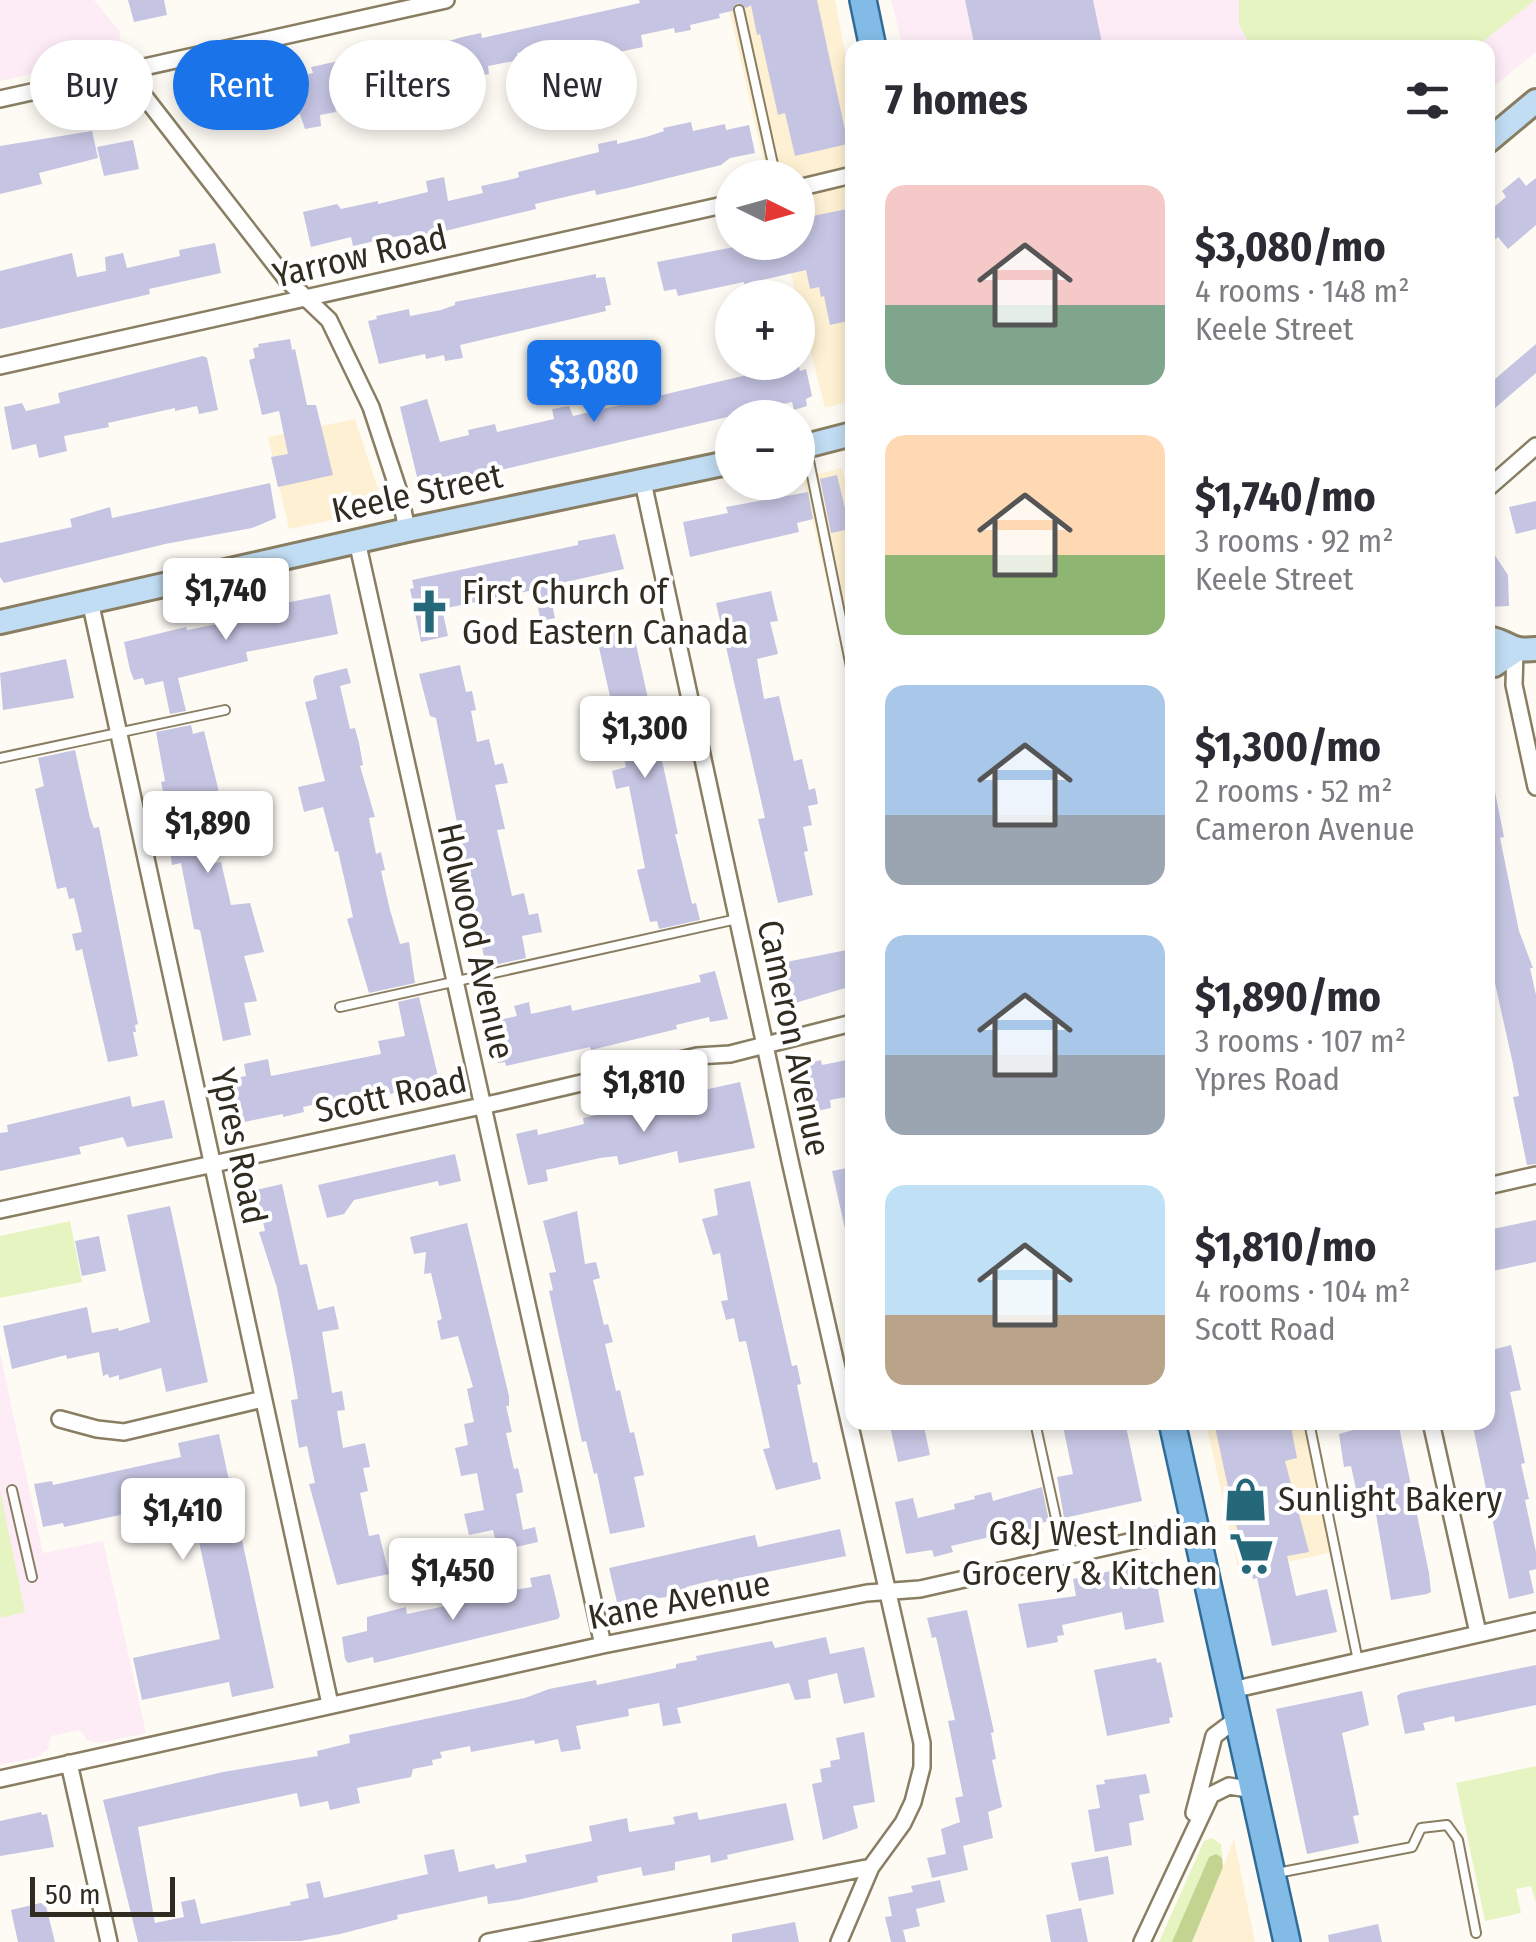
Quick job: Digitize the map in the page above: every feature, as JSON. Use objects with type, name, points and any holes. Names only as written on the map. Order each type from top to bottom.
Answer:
[{"type":"main road","points":[[863,0],[871,40]]},
{"type":"main road","points":[[1495,135],[1536,102]]},
{"type":"main road","points":[[815,444],[845,436]]},
{"type":"main road","name":"Keele Street","points":[[0,622],[407,530],[715,466]]},
{"type":"main road","points":[[1495,639],[1526,650]]},
{"type":"main road","points":[[1495,664],[1526,650]]},
{"type":"main road","points":[[1174,1430],[1288,1942]]},
{"type":"street","points":[[153,66],[446,0]]},
{"type":"street","points":[[0,100],[30,93]]},
{"type":"street","points":[[153,108],[286,280],[329,320],[371,407],[407,530]]},
{"type":"street","points":[[815,184],[845,177]]},
{"type":"street","name":"Yarrow Road","points":[[0,366],[715,207]]},
{"type":"street","points":[[1495,482],[1536,446]]},
{"type":"street","name":"Cameron Avenue","points":[[644,482],[845,1396]]},
{"type":"street","name":"Holwood Avenue","points":[[357,542],[603,1645]]},
{"type":"street","name":"Ypres Road","points":[[90,601],[330,1704]]},
{"type":"street","points":[[1526,650],[1514,685],[1536,787]]},
{"type":"street","name":"Scott Road","points":[[0,1210],[697,1056],[730,1054],[845,1025]]},
{"type":"street","points":[[1495,1185],[1536,1176]]},
{"type":"street","points":[[60,1419],[124,1432],[263,1399]]},
{"type":"street","name":"Cameron Avenue","points":[[839,1942],[871,1867],[904,1823],[922,1766],[922,1743],[853,1430]]},
{"type":"street","points":[[1434,1430],[1478,1633]]},
{"type":"street","name":"Kane Avenue","points":[[0,1779],[603,1645],[888,1590],[920,1588],[1195,1527]]},
{"type":"street","points":[[1232,1690],[1536,1622]]},
{"type":"street","points":[[1190,1835],[1214,1736],[1238,1718]]},
{"type":"street","points":[[70,1763],[109,1942]]},
{"type":"street","points":[[1142,1942],[1211,1795],[1230,1786],[1254,1790]]},
{"type":"street","points":[[488,1942],[871,1867]]},
{"type":"lane","points":[[740,10],[772,160]]},
{"type":"lane","points":[[814,500],[845,640]]},
{"type":"lane","points":[[0,758],[225,710]]},
{"type":"lane","points":[[340,1007],[738,919]]},
{"type":"lane","points":[[1037,1430],[1064,1557]]},
{"type":"lane","points":[[1311,1430],[1358,1661]]},
{"type":"lane","points":[[12,1490],[32,1578]]},
{"type":"lane","points":[[1272,1874],[1412,1846],[1421,1828],[1447,1825],[1458,1840],[1476,1933]]},
{"type":"shaded area","points":[[0,0],[94,0],[120,32],[120,40],[30,40],[30,74],[0,81]]},
{"type":"shaded area","points":[[727,0],[835,0],[845,52],[845,403],[825,408],[815,369],[815,280],[792,280],[787,260],[815,260],[815,160],[763,160]]},
{"type":"shaded area","points":[[891,0],[1536,0],[1536,52],[1495,85],[1495,40],[901,40]]},
{"type":"shaded area","points":[[355,419],[381,498],[366,513],[289,529],[268,437]]},
{"type":"shaded area","points":[[842,468],[845,481],[845,663],[808,500],[815,500],[815,475]]},
{"type":"shaded area","points":[[0,1353],[43,1553],[103,1541],[146,1733],[99,1743],[87,1740],[80,1730],[51,1736],[48,1749],[38,1757],[0,1765]]},
{"type":"shaded area","points":[[1208,1430],[1308,1430],[1337,1551],[1239,1573]]},
{"type":"shaded area","points":[[1234,1839],[1255,1942],[1192,1942],[1223,1867]]},
{"type":"green space","points":[[1239,0],[1535,0],[1485,40],[1247,40],[1239,24]]},
{"type":"green space","points":[[70,1221],[82,1282],[0,1298],[0,1236]]},
{"type":"green space","points":[[0,1490],[25,1612],[1,1618],[0,1612]]},
{"type":"green space","points":[[1536,1766],[1536,1903],[1531,1886],[1516,1889],[1521,1913],[1485,1921],[1456,1783]]},
{"type":"green space","points":[[1212,1838],[1221,1844],[1223,1867],[1222,1858],[1209,1857],[1172,1942],[1159,1942],[1204,1841]]},
{"type":"green space","points":[[1216,1854],[1222,1858],[1223,1867],[1192,1942],[1172,1942],[1209,1857]]},
{"type":"building","points":[[128,0],[164,0],[167,15],[134,22]]},
{"type":"building","points":[[639,0],[817,0],[845,145],[795,156],[785,113],[778,115],[751,5],[746,8],[738,3],[732,11],[719,14],[720,18],[690,25],[691,30],[675,33],[674,28],[641,35],[643,47],[637,48],[637,40],[506,40],[506,63],[488,66],[486,75],[486,40],[452,40],[481,33],[482,38],[640,3]]},
{"type":"building","points":[[965,0],[1093,0],[1101,40],[973,40]]},
{"type":"building","points":[[329,63],[329,113],[320,115],[321,126],[309,128],[309,74],[313,73],[311,67]]},
{"type":"building","points":[[691,122],[693,131],[725,124],[726,130],[749,125],[755,153],[715,160],[715,166],[628,188],[596,195],[595,190],[535,204],[536,209],[412,239],[411,235],[393,237],[353,246],[351,237],[311,247],[303,212],[337,204],[341,209],[378,204],[428,192],[426,181],[444,177],[448,201],[483,193],[481,186],[519,177],[518,172],[599,152],[598,144],[646,137],[664,131],[663,128]]},
{"type":"building","points":[[92,131],[98,158],[39,173],[42,184],[0,194],[0,146]]},
{"type":"building","points":[[133,140],[139,169],[104,176],[97,147]]},
{"type":"building","points":[[1519,177],[1526,186],[1536,178],[1536,225],[1508,249],[1498,237],[1495,239],[1495,206],[1506,197],[1502,191]]},
{"type":"building","points":[[845,209],[845,322],[830,325],[824,296],[821,297],[819,287],[815,288],[815,280],[808,280],[806,270],[762,280],[715,280],[715,288],[678,296],[676,289],[664,291],[657,262],[715,251],[715,260],[815,260],[815,216]]},
{"type":"building","points":[[215,243],[221,273],[0,329],[0,271],[72,253],[77,277],[106,271],[105,257],[123,253],[127,268],[180,256],[179,250]]},
{"type":"building","points":[[596,274],[596,278],[605,277],[611,305],[605,306],[606,311],[460,345],[463,358],[445,361],[444,355],[426,359],[425,354],[379,364],[368,321],[377,319],[376,316],[409,309],[410,316],[441,310],[455,302]]},
{"type":"building","points":[[290,339],[307,405],[316,405],[333,475],[278,487],[271,457],[288,454],[279,411],[262,415],[249,360],[255,358],[253,348],[258,344]]},
{"type":"building","points":[[1536,344],[1536,373],[1495,408],[1495,379]]},
{"type":"building","points":[[207,358],[218,410],[199,414],[197,406],[175,408],[108,423],[109,427],[64,436],[67,451],[39,458],[36,444],[12,450],[4,407],[22,403],[26,411],[60,403],[58,393]]},
{"type":"building","points":[[726,380],[808,380],[812,396],[806,400],[715,400],[715,420],[470,477],[469,473],[419,485],[400,407],[427,399],[440,442],[495,424],[497,432],[554,419],[552,409],[569,406],[573,416]]},
{"type":"building","points":[[837,475],[845,508],[845,530],[831,533],[820,479]]},
{"type":"building","points":[[270,483],[276,518],[252,528],[165,544],[4,583],[0,577],[0,543],[72,527],[70,519],[110,507],[112,518]]},
{"type":"building","points":[[764,500],[809,500],[813,519],[797,523],[799,532],[690,557],[683,522],[728,513],[726,507]]},
{"type":"building","points":[[1536,501],[1536,529],[1516,534],[1509,507]]},
{"type":"building","points":[[615,534],[624,569],[548,586],[555,618],[541,621],[534,590],[442,609],[448,636],[421,642],[410,589],[414,588],[412,580]]},
{"type":"building","points":[[1495,556],[1508,575],[1509,606],[1495,607]]},
{"type":"building","points":[[771,591],[778,621],[770,622],[778,654],[757,659],[764,699],[779,696],[794,761],[802,759],[809,790],[815,788],[818,804],[808,806],[812,825],[803,827],[813,895],[778,903],[758,819],[765,818],[716,603]]},
{"type":"building","points":[[330,594],[338,634],[246,652],[248,661],[178,678],[186,711],[170,714],[163,681],[145,685],[143,678],[134,680],[124,642],[186,627],[187,630],[223,623],[222,618],[242,614],[240,607],[255,604],[256,609]]},
{"type":"building","points":[[631,622],[675,834],[692,904],[696,903],[700,920],[659,929],[657,921],[650,922],[637,870],[645,868],[629,786],[616,789],[612,771],[626,767],[595,630]]},
{"type":"building","points":[[66,659],[74,698],[3,710],[0,673]]},
{"type":"building","points":[[460,665],[466,692],[472,691],[477,742],[489,739],[495,765],[503,763],[508,783],[495,785],[505,829],[497,830],[512,896],[524,893],[529,915],[538,913],[542,932],[522,936],[526,958],[486,967],[436,718],[430,716],[419,674]]},
{"type":"building","points":[[347,668],[351,683],[340,686],[350,729],[355,728],[363,765],[360,766],[375,817],[369,818],[376,854],[381,852],[385,870],[381,871],[400,944],[409,942],[415,983],[369,993],[347,919],[353,917],[338,851],[335,852],[323,807],[304,812],[298,787],[325,781],[305,702],[317,699],[313,680],[315,676]]},
{"type":"building","points":[[191,725],[193,734],[204,731],[218,788],[220,807],[204,812],[215,863],[221,862],[231,905],[250,903],[264,952],[244,956],[257,1001],[244,1003],[251,1035],[223,1041],[200,930],[194,929],[181,863],[172,865],[170,826],[161,782],[165,781],[156,732]]},
{"type":"building","points":[[75,750],[90,818],[94,828],[99,827],[138,1024],[133,1032],[138,1056],[108,1062],[82,949],[76,951],[72,934],[82,932],[74,898],[69,899],[66,887],[57,889],[35,789],[44,786],[38,758]]},
{"type":"building","points":[[1495,792],[1504,837],[1500,838],[1519,931],[1533,968],[1536,995],[1536,1164],[1527,1165],[1513,1097],[1519,1096],[1495,983]]},
{"type":"building","points":[[845,950],[845,988],[785,1006],[776,964]]},
{"type":"building","points":[[715,971],[728,1019],[710,1022],[709,1017],[591,1050],[590,1047],[506,1066],[505,1062],[498,1063],[490,1022],[517,1016],[514,1006],[529,1002],[531,1014],[571,1005],[572,1011],[701,982],[699,975]]},
{"type":"building","points":[[419,997],[438,1076],[431,1077],[432,1082],[390,1094],[389,1088],[303,1107],[304,1112],[283,1117],[230,1125],[221,1081],[246,1076],[244,1064],[268,1059],[271,1076],[381,1054],[378,1041],[405,1036],[398,1002]]},
{"type":"building","points":[[845,1060],[845,1097],[830,1100],[831,1108],[812,1112],[806,1093],[803,1094],[799,1065]]},
{"type":"building","points":[[740,1082],[755,1148],[679,1163],[677,1151],[619,1165],[617,1156],[600,1158],[546,1170],[548,1181],[528,1185],[516,1134],[537,1129],[538,1135],[584,1124],[583,1118],[602,1114],[659,1111],[706,1102],[704,1090]]},
{"type":"building","points":[[130,1096],[132,1107],[164,1100],[173,1138],[127,1147],[123,1137],[79,1147],[81,1154],[0,1171],[0,1133],[8,1132],[7,1125]]},
{"type":"building","points":[[455,1154],[461,1181],[439,1186],[438,1181],[354,1200],[344,1214],[327,1218],[318,1185]]},
{"type":"building","points":[[845,1168],[845,1229],[832,1171]]},
{"type":"building","points":[[750,1181],[792,1366],[797,1365],[801,1384],[797,1385],[813,1463],[817,1462],[821,1479],[776,1490],[763,1449],[770,1448],[746,1341],[739,1342],[734,1318],[726,1320],[721,1301],[728,1300],[720,1253],[713,1255],[702,1219],[718,1215],[714,1189]]},
{"type":"building","points":[[282,1184],[300,1265],[307,1264],[318,1310],[334,1306],[339,1329],[322,1332],[332,1393],[342,1391],[345,1410],[337,1411],[343,1448],[365,1443],[370,1467],[363,1468],[368,1491],[360,1493],[369,1536],[379,1534],[389,1574],[337,1585],[309,1484],[315,1483],[307,1446],[299,1448],[291,1400],[298,1399],[292,1363],[277,1288],[259,1232],[265,1231],[256,1190]]},
{"type":"building","points":[[170,1206],[208,1382],[166,1392],[161,1368],[119,1380],[119,1375],[109,1378],[108,1374],[103,1376],[99,1352],[67,1359],[66,1355],[12,1369],[3,1326],[87,1307],[92,1333],[118,1328],[119,1331],[150,1322],[127,1215]]},
{"type":"building","points":[[577,1211],[585,1264],[596,1262],[600,1278],[593,1280],[604,1325],[608,1324],[613,1342],[605,1344],[616,1391],[620,1390],[630,1433],[634,1432],[644,1475],[634,1477],[645,1527],[610,1534],[597,1473],[594,1474],[586,1441],[582,1442],[549,1291],[553,1290],[549,1273],[556,1272],[543,1221]]},
{"type":"building","points":[[1536,1220],[1536,1262],[1495,1271],[1495,1229]]},
{"type":"building","points":[[467,1223],[509,1396],[506,1406],[512,1432],[506,1433],[522,1485],[523,1492],[516,1494],[523,1530],[535,1527],[538,1542],[498,1551],[493,1530],[469,1535],[464,1514],[484,1510],[477,1473],[461,1476],[455,1448],[468,1445],[464,1424],[474,1422],[467,1389],[473,1387],[458,1336],[441,1340],[437,1321],[442,1319],[431,1273],[424,1274],[426,1252],[414,1254],[410,1237]]},
{"type":"building","points":[[99,1236],[106,1271],[82,1276],[75,1241]]},
{"type":"building","points":[[1511,1345],[1521,1390],[1510,1392],[1525,1463],[1521,1464],[1529,1499],[1525,1500],[1536,1552],[1536,1569],[1529,1571],[1534,1593],[1509,1599],[1474,1430],[1495,1430],[1495,1349]]},
{"type":"building","points":[[891,1430],[925,1430],[930,1455],[898,1462]]},
{"type":"building","points":[[1064,1430],[1127,1430],[1142,1501],[1064,1518],[1057,1477],[1073,1474]]},
{"type":"building","points":[[1216,1430],[1292,1430],[1297,1458],[1285,1461],[1309,1552],[1287,1556],[1296,1596],[1327,1589],[1337,1632],[1272,1646],[1257,1578],[1253,1579],[1250,1565],[1245,1566]]},
{"type":"building","points":[[1353,1430],[1400,1430],[1431,1592],[1391,1600],[1376,1514],[1362,1517],[1351,1466],[1344,1467],[1339,1434]]},
{"type":"building","points":[[219,1434],[274,1688],[232,1697],[229,1682],[142,1700],[133,1658],[220,1639],[190,1500],[64,1527],[63,1523],[43,1527],[34,1484],[52,1481],[53,1485],[181,1457],[178,1443]]},
{"type":"building","points":[[1042,1487],[1049,1521],[1041,1523],[1043,1530],[1008,1537],[1007,1533],[951,1546],[953,1552],[934,1557],[932,1550],[906,1554],[895,1502],[913,1498],[918,1518],[955,1509],[954,1504],[975,1499],[974,1496],[991,1492],[993,1501]]},
{"type":"building","points":[[840,1529],[846,1556],[738,1578],[739,1582],[720,1586],[718,1579],[686,1587],[688,1593],[617,1602],[609,1568],[755,1535],[758,1547]]},
{"type":"building","points":[[1153,1562],[1164,1622],[1125,1630],[1122,1612],[1062,1625],[1064,1635],[1057,1636],[1058,1642],[1027,1648],[1018,1604],[1076,1596],[1073,1579]]},
{"type":"building","points":[[550,1574],[558,1619],[374,1663],[373,1657],[348,1663],[345,1659],[342,1637],[367,1631],[367,1617],[406,1607],[407,1614],[460,1603],[459,1599],[532,1587],[530,1578]]},
{"type":"building","points":[[967,1610],[994,1732],[991,1733],[996,1759],[992,1760],[1002,1807],[988,1812],[993,1838],[963,1846],[968,1870],[932,1878],[927,1858],[946,1854],[941,1829],[960,1822],[955,1798],[963,1796],[948,1721],[955,1720],[936,1637],[932,1638],[927,1618]]},
{"type":"building","points":[[826,1637],[830,1654],[864,1647],[875,1697],[844,1704],[837,1673],[808,1680],[811,1698],[795,1700],[789,1683],[677,1708],[681,1723],[663,1726],[659,1703],[628,1709],[629,1716],[576,1726],[581,1749],[561,1752],[558,1739],[471,1752],[470,1746],[440,1752],[442,1758],[432,1760],[433,1765],[413,1769],[411,1777],[357,1788],[360,1803],[330,1810],[328,1801],[300,1807],[297,1793],[138,1827],[155,1923],[184,1917],[181,1902],[195,1899],[201,1924],[291,1905],[290,1902],[309,1898],[306,1884],[320,1881],[324,1898],[428,1874],[424,1855],[454,1849],[459,1872],[527,1862],[525,1855],[592,1841],[589,1826],[627,1818],[629,1832],[675,1824],[673,1817],[697,1812],[699,1820],[786,1803],[794,1840],[727,1855],[728,1859],[711,1863],[710,1855],[675,1862],[675,1870],[643,1876],[641,1867],[597,1876],[598,1882],[517,1900],[488,1904],[487,1896],[300,1941],[138,1942],[103,1800],[223,1772],[318,1756],[317,1751],[350,1743],[349,1735],[525,1698],[549,1689],[596,1680],[597,1685],[676,1668],[676,1664],[697,1660],[696,1656],[772,1641],[775,1648]]},
{"type":"building","points":[[1156,1658],[1157,1663],[1161,1662],[1173,1717],[1169,1718],[1170,1723],[1107,1736],[1094,1670]]},
{"type":"building","points":[[1536,1665],[1536,1705],[1455,1722],[1454,1716],[1423,1723],[1425,1730],[1405,1734],[1397,1696],[1401,1693]]},
{"type":"building","points":[[1362,1691],[1369,1725],[1342,1733],[1359,1815],[1353,1816],[1359,1843],[1307,1854],[1276,1709]]},
{"type":"building","points":[[864,1732],[875,1802],[853,1806],[858,1828],[823,1840],[812,1784],[822,1782],[820,1769],[831,1767],[830,1761],[840,1759],[836,1738]]},
{"type":"building","points":[[1146,1774],[1150,1793],[1139,1795],[1144,1820],[1129,1823],[1132,1845],[1095,1852],[1088,1810],[1100,1808],[1096,1785],[1105,1784],[1104,1780]]},
{"type":"building","points":[[47,1814],[54,1847],[0,1856],[0,1821]]},
{"type":"building","points":[[1108,1856],[1114,1894],[1079,1901],[1071,1863]]},
{"type":"building","points":[[940,1880],[945,1902],[916,1909],[920,1926],[903,1930],[906,1942],[891,1942],[885,1917],[892,1916],[888,1897],[913,1892],[911,1886]]},
{"type":"building","points":[[45,1902],[55,1942],[18,1942],[11,1910]]},
{"type":"building","points":[[1081,1908],[1088,1942],[1051,1942],[1046,1915]]},
{"type":"building","points":[[795,1922],[799,1942],[732,1942],[732,1934]]},
{"type":"building","points":[[1378,1924],[1382,1942],[1329,1942],[1328,1935]]},
{"type":"place","name":"First Church of God Eastern Canada","points":[[429,612]]},
{"type":"place","name":"Sunlight Bakery","points":[[1245,1499]]},
{"type":"place","name":"G&J West Indian Grocery & Kitchen","points":[[1251,1553]]}]
